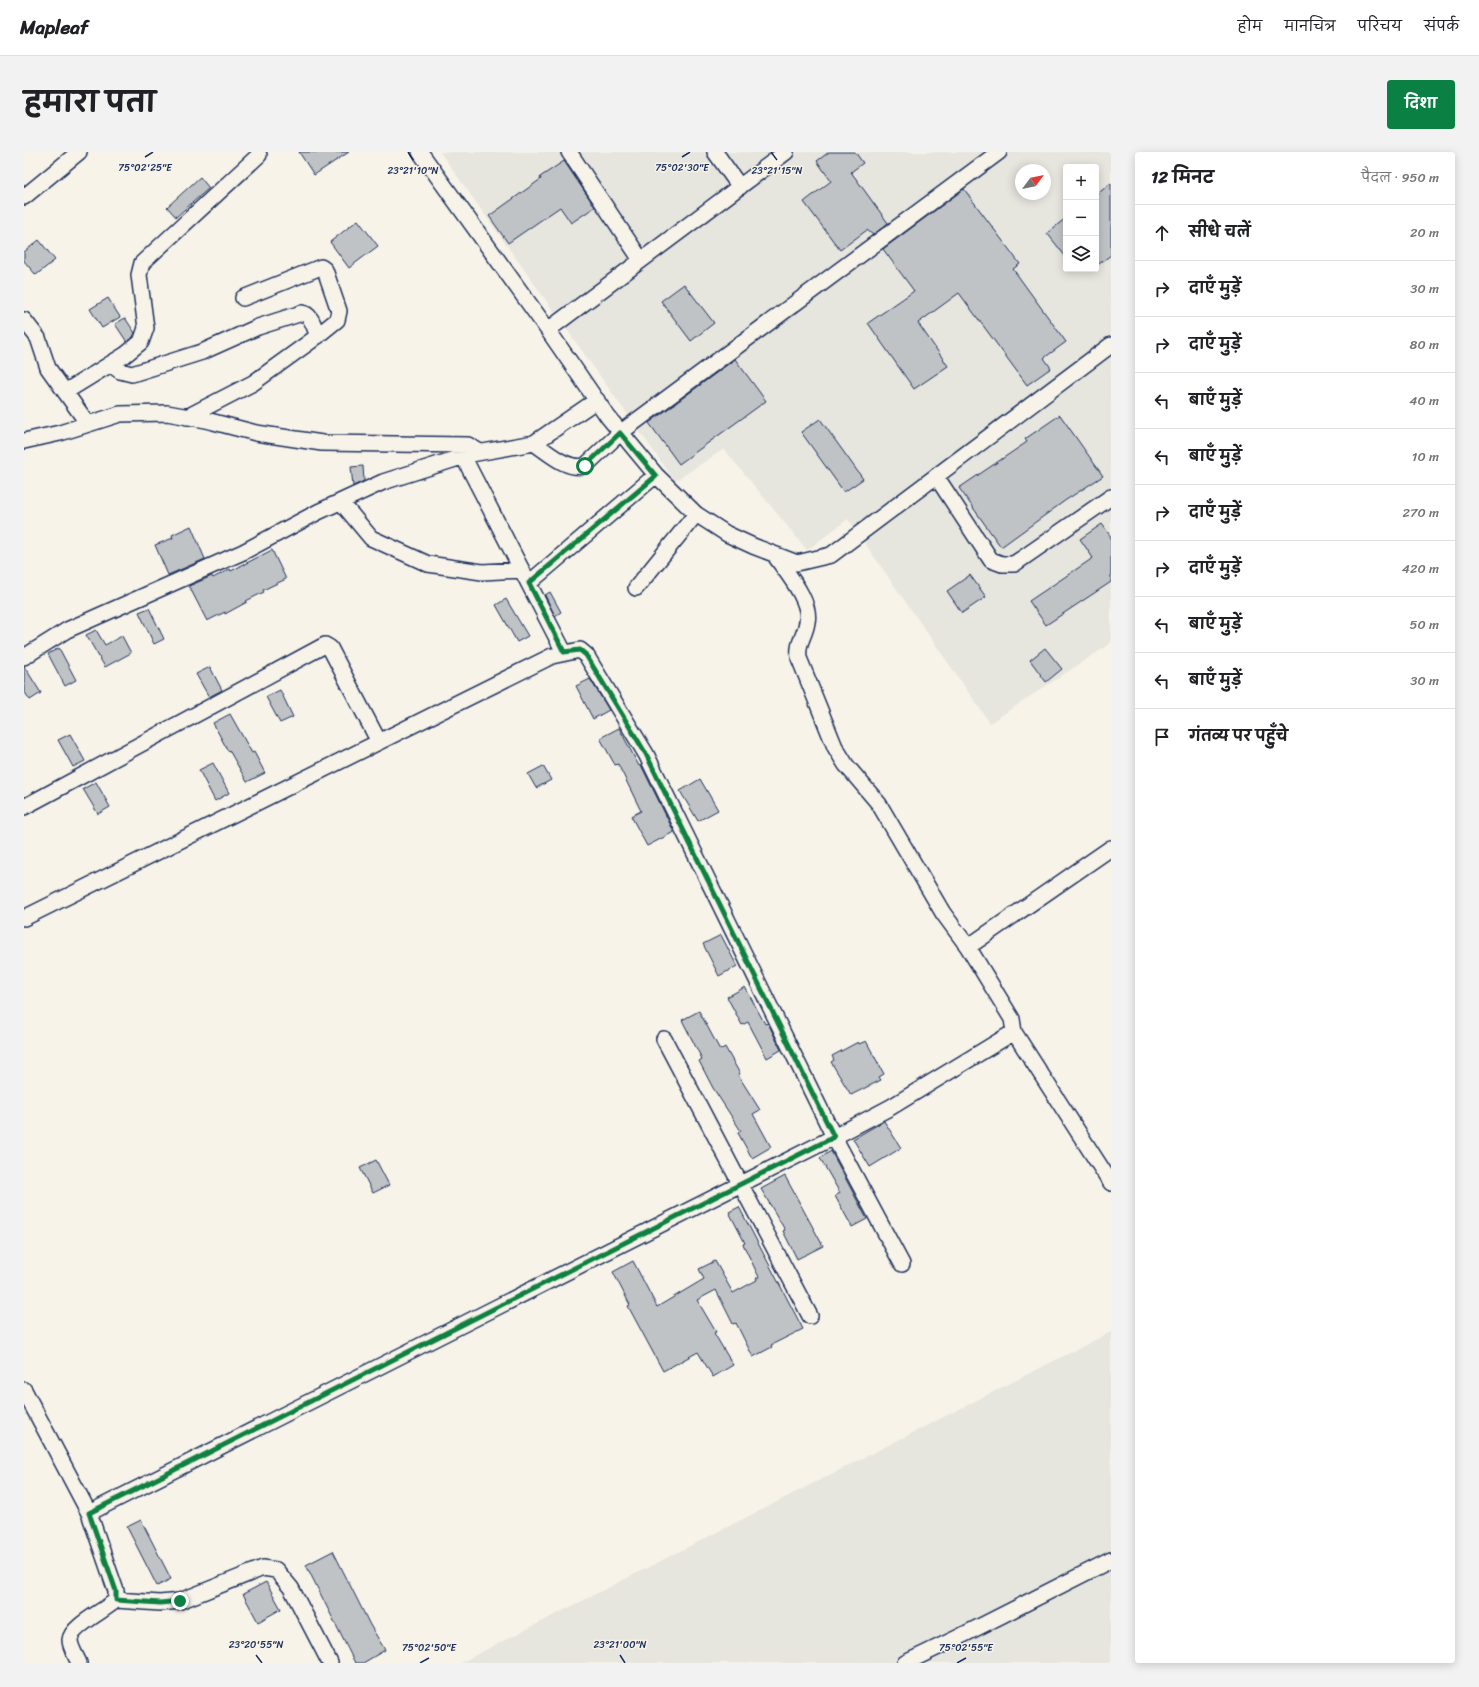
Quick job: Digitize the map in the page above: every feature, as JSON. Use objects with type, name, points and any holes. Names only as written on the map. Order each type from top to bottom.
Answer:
[{"type":"street","points":[[24,197],[79,152]]},
{"type":"street","points":[[420,152],[620,433],[656,476],[696,514],[727,534],[797,563],[831,555],[1111,345]]},
{"type":"street","points":[[569,152],[641,260]]},
{"type":"street","points":[[715,152],[740,187]]},
{"type":"street","points":[[548,330],[786,152]]},
{"type":"street","points":[[534,443],[570,466],[585,466],[620,433],[999,152]]},
{"type":"street","points":[[65,392],[110,364],[141,342],[145,335],[146,328],[139,275],[142,263],[260,155]]},
{"type":"street","points":[[187,417],[253,383],[318,336],[337,320],[339,316],[339,311],[325,270],[321,267],[317,267],[243,298]]},
{"type":"street","points":[[110,364],[120,371],[132,374],[202,352],[258,327],[302,313],[310,316],[318,336]]},
{"type":"street","points":[[24,320],[38,338],[48,368],[88,424]]},
{"type":"street","points":[[24,657],[67,630],[243,552],[318,512],[383,482],[463,456],[534,443],[597,400]]},
{"type":"street","points":[[24,441],[60,433],[120,414],[167,413],[256,433],[322,443],[468,445],[480,452]]},
{"type":"street","points":[[463,456],[564,652]]},
{"type":"street","points":[[341,502],[371,538],[428,564],[525,577],[656,476]]},
{"type":"street","points":[[936,476],[991,560],[1002,564],[1014,564],[1111,497]]},
{"type":"street","points":[[636,588],[696,514]]},
{"type":"street","points":[[774,554],[801,594],[806,609],[808,622],[798,649],[800,658],[835,747],[846,765],[879,804],[943,913],[968,947],[1012,1019],[1014,1032],[1111,1183]]},
{"type":"street","points":[[24,807],[324,645],[330,648],[379,742]]},
{"type":"street","points":[[24,918],[552,656],[564,652],[580,650],[586,655],[646,754],[834,1137],[902,1264]]},
{"type":"street","points":[[968,947],[1111,848]]},
{"type":"street","points":[[89,1513],[834,1137],[891,1107],[1014,1032]]},
{"type":"street","points":[[664,1039],[810,1316]]},
{"type":"street","points":[[24,1390],[89,1513],[116,1591],[116,1600],[109,1607],[76,1628],[72,1633],[70,1638],[71,1644],[79,1663]]},
{"type":"street","points":[[905,1663],[1111,1560]]},
{"type":"street","points":[[116,1600],[160,1603],[180,1601],[262,1568],[276,1570],[292,1588],[330,1663]]},
{"type":"shaded area","points":[[440,152],[1111,152],[1111,643],[990,723],[848,519],[807,550],[724,449],[675,481]]},
{"type":"shaded area","points":[[1111,1332],[1111,1663],[460,1663]]},
{"type":"building","points":[[299,152],[349,152],[314,175]]},
{"type":"building","points":[[829,152],[855,152],[863,163],[851,172],[888,223],[873,235],[867,230],[840,250],[804,202],[831,181],[817,161]]},
{"type":"building","points":[[564,161],[595,207],[571,223],[560,207],[508,243],[489,216],[541,179],[540,177]]},
{"type":"building","points":[[200,177],[209,188],[176,217],[167,207]]},
{"type":"building","points":[[1111,183],[1111,255],[1099,264],[1099,200],[1099,193]]},
{"type":"building","points":[[964,189],[1020,264],[1013,269],[1066,342],[1044,358],[1051,368],[1027,385],[959,293],[918,323],[948,366],[914,389],[868,323],[914,291],[883,249]]},
{"type":"building","points":[[358,220],[378,246],[349,268],[330,242]]},
{"type":"building","points":[[1063,220],[1063,253],[1047,233]]},
{"type":"building","points":[[39,240],[55,260],[36,275],[24,261],[24,252]]},
{"type":"building","points":[[684,284],[714,323],[691,341],[661,301]]},
{"type":"building","points":[[108,298],[120,317],[102,328],[90,309]]},
{"type":"building","points":[[125,318],[135,333],[127,342],[115,324]]},
{"type":"building","points":[[735,359],[766,401],[679,464],[649,423]]},
{"type":"building","points":[[1060,415],[1103,476],[1066,500],[1001,547],[959,488],[1027,442],[1025,439]]},
{"type":"building","points":[[820,419],[863,479],[844,492],[801,432]]},
{"type":"building","points":[[363,466],[364,481],[353,486],[351,467]]},
{"type":"building","points":[[1102,524],[1111,537],[1111,582],[1046,625],[1029,601],[1093,558],[1080,539]]},
{"type":"building","points":[[191,526],[205,559],[168,575],[155,545],[173,538],[172,535]]},
{"type":"building","points":[[272,550],[286,579],[263,590],[264,592],[225,614],[225,612],[207,621],[189,586],[212,576],[213,578],[230,569],[231,571]]},
{"type":"building","points":[[970,575],[986,597],[962,613],[947,591]]},
{"type":"building","points":[[550,592],[561,612],[555,616],[545,595]]},
{"type":"building","points":[[506,599],[528,636],[517,642],[496,605]]},
{"type":"building","points":[[149,608],[164,639],[154,644],[139,612]]},
{"type":"building","points":[[96,630],[105,645],[122,636],[131,653],[105,667],[86,635]]},
{"type":"building","points":[[59,648],[76,680],[65,686],[48,654]]},
{"type":"building","points":[[1045,648],[1062,669],[1046,682],[1030,660]]},
{"type":"building","points":[[24,666],[41,693],[30,700],[24,691]]},
{"type":"building","points":[[210,667],[222,690],[209,697],[196,674]]},
{"type":"building","points":[[590,679],[609,710],[593,719],[576,686]]},
{"type":"building","points":[[280,690],[293,717],[280,723],[266,697]]},
{"type":"building","points":[[230,714],[252,753],[254,752],[265,773],[247,782],[213,723]]},
{"type":"building","points":[[619,728],[639,766],[641,765],[674,832],[647,846],[631,816],[641,811],[618,764],[615,765],[600,738]]},
{"type":"building","points":[[70,734],[85,761],[73,767],[58,740]]},
{"type":"building","points":[[213,763],[229,793],[215,801],[199,770]]},
{"type":"building","points":[[543,766],[551,780],[536,788],[528,774]]},
{"type":"building","points":[[700,779],[718,810],[698,821],[680,791]]},
{"type":"building","points":[[96,782],[110,807],[98,814],[83,789]]},
{"type":"building","points":[[721,935],[737,966],[719,976],[703,944]]},
{"type":"building","points":[[745,987],[765,1024],[768,1023],[781,1050],[767,1058],[748,1022],[742,1025],[727,997]]},
{"type":"building","points":[[699,1011],[720,1050],[725,1047],[740,1074],[738,1075],[760,1110],[753,1114],[771,1147],[752,1158],[738,1133],[741,1131],[713,1088],[699,1061],[702,1059],[682,1020]]},
{"type":"building","points":[[866,1041],[884,1074],[879,1077],[881,1080],[851,1095],[831,1062],[834,1060],[832,1056],[858,1042],[859,1044]]},
{"type":"building","points":[[884,1121],[901,1148],[870,1167],[853,1139]]},
{"type":"building","points":[[831,1151],[867,1219],[852,1227],[835,1196],[840,1193],[820,1158]]},
{"type":"building","points":[[376,1160],[389,1185],[373,1193],[360,1168]]},
{"type":"building","points":[[785,1176],[823,1246],[797,1259],[783,1231],[785,1230],[761,1189]]},
{"type":"building","points":[[739,1207],[803,1329],[771,1345],[772,1347],[753,1357],[736,1323],[733,1324],[716,1290],[697,1300],[733,1365],[713,1377],[698,1352],[663,1371],[628,1306],[630,1305],[613,1272],[633,1261],[657,1307],[704,1279],[699,1269],[715,1261],[733,1293],[757,1280],[756,1278],[759,1277],[743,1244],[745,1243],[729,1212]]},
{"type":"building","points":[[141,1520],[171,1579],[157,1586],[127,1527]]},
{"type":"building","points":[[333,1551],[370,1625],[385,1650],[363,1663],[355,1663],[306,1565]]},
{"type":"building","points":[[266,1582],[281,1609],[258,1622],[243,1594]]},
{"type":"route","points":[[180,1601],[160,1603],[116,1600],[116,1591],[89,1513],[834,1137],[646,754],[586,655],[580,650],[564,652],[529,583],[656,476],[646,466],[620,433],[585,466]]}]
